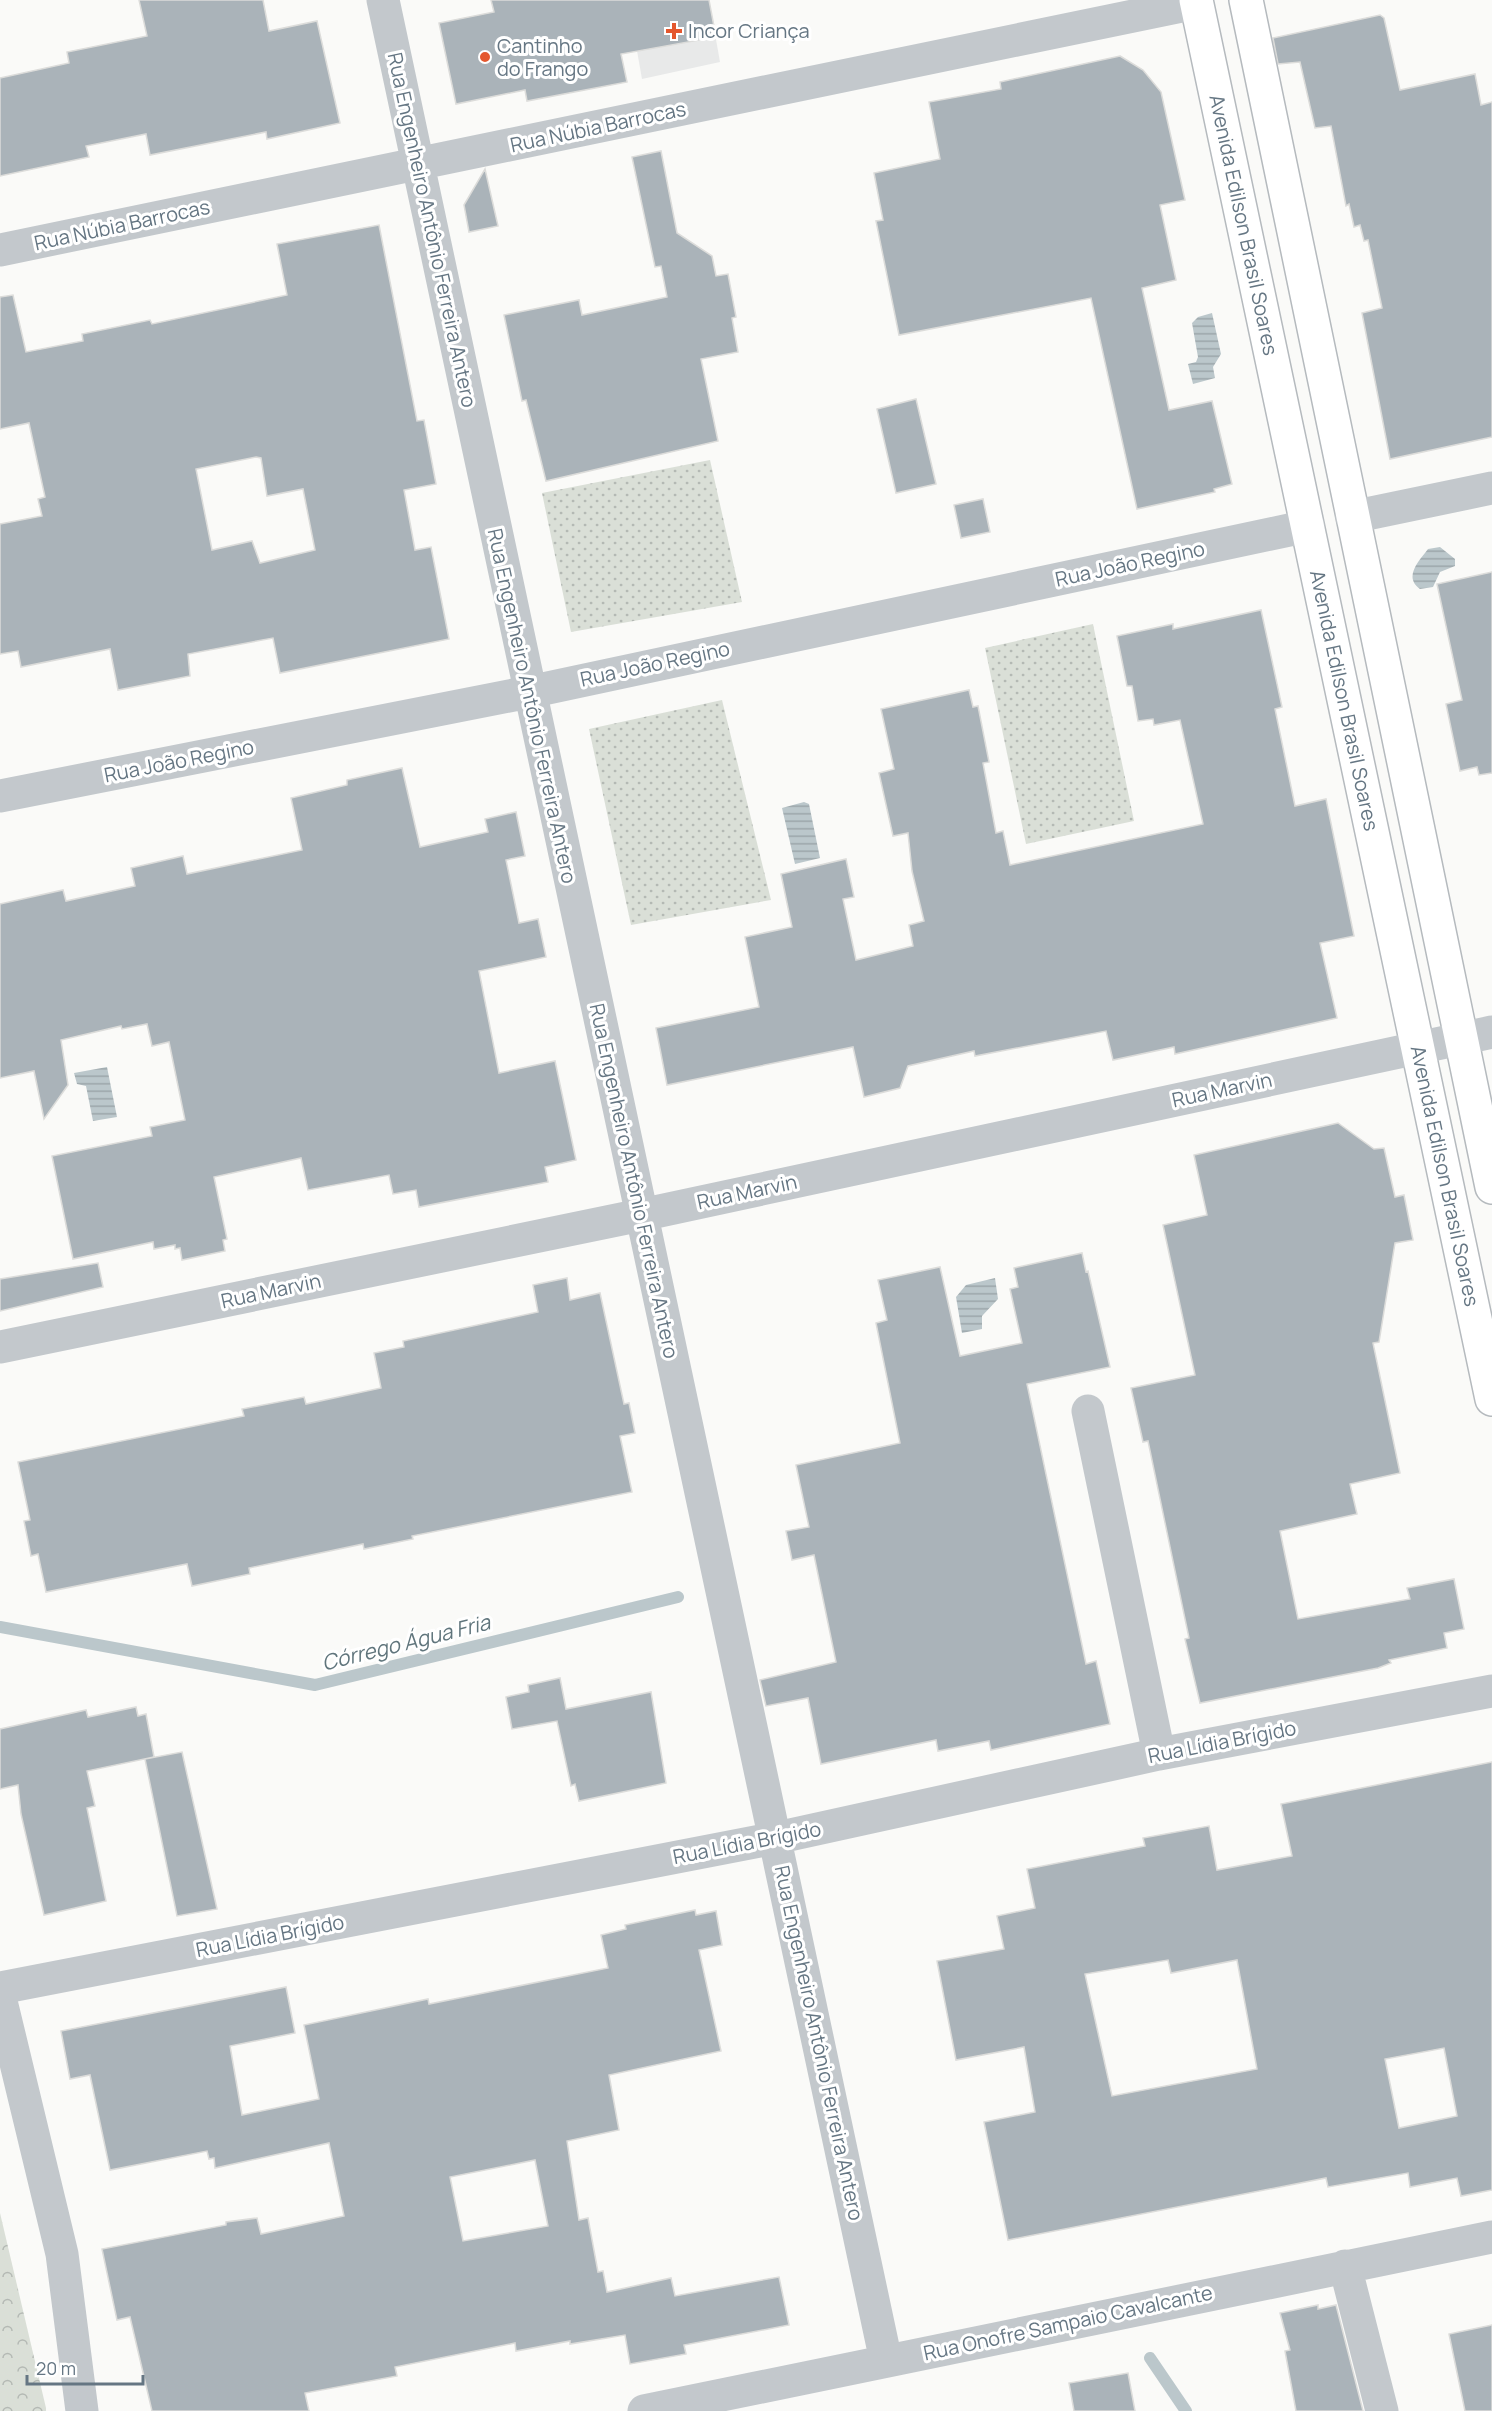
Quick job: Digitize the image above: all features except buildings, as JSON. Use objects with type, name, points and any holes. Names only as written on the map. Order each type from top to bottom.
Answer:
[{"type":"main road","points":[[1246,0],[1352,517],[1476,1036],[1492,1187]]},
{"type":"main road","name":"Avenida Edilson Brasil Soares","points":[[1202,1],[1308,526],[1492,1399]]},
{"type":"main road","points":[[1308,526],[1352,517]]},
{"type":"street","name":"Rua Engenheiro Antônio Ferreira Antero","points":[[383,0],[640,1215],[776,1838],[886,2361]]},
{"type":"street","name":"Rua Núbia Barrocas","points":[[0,250],[1202,1]]},
{"type":"street","points":[[1352,517],[1492,488]]},
{"type":"street","name":"Rua João Regino","points":[[0,796],[529,692],[1308,526]]},
{"type":"street","name":"Rua Marvin","points":[[0,1347],[640,1215],[1476,1036]]},
{"type":"street","points":[[1088,1411],[1159,1754]]},
{"type":"street","name":"Rua Lídia Brígido","points":[[0,1988],[776,1838],[1159,1754],[1492,1691]]},
{"type":"street","points":[[0,1997],[62,2254],[82,2411]]},
{"type":"street","name":"Rua Onofre Sampaio Cavalcante","points":[[644,2411],[742,2400],[886,2361],[1492,2237]]},
{"type":"street","points":[[1345,2266],[1382,2411]]},
{"type":"shaded area","name":"Incor Criança","points":[[628,0],[709,0],[720,62],[642,79]]},
{"type":"shaded area","points":[[1212,313],[1221,354],[1213,367],[1215,378],[1193,384],[1188,364],[1196,362],[1198,357],[1192,323],[1198,317]]},
{"type":"shaded area","points":[[1440,547],[1455,559],[1455,566],[1440,572],[1433,587],[1420,589],[1413,579],[1414,569],[1428,549]]},
{"type":"shaded area","points":[[804,802],[809,804],[820,858],[795,864],[782,808]]},
{"type":"shaded area","points":[[107,1067],[117,1117],[93,1121],[86,1086],[77,1084],[74,1073]]},
{"type":"shaded area","points":[[995,1278],[998,1299],[982,1316],[982,1329],[962,1333],[956,1297],[966,1285]]},
{"type":"green space","points":[[710,460],[742,602],[571,632],[542,493]]},
{"type":"green space","points":[[1093,624],[1134,821],[1026,844],[985,648]]},
{"type":"green space","points":[[722,700],[771,900],[631,925],[589,729]]},
{"type":"green space","points":[[0,2213],[46,2408],[46,2411],[0,2411]]},
{"type":"waterway","name":"Córrego Água Fria","points":[[0,1627],[315,1685],[678,1597]]},
{"type":"waterway","name":"Córrego Água Fria","points":[[1150,2358],[1186,2411]]},
{"type":"place","name":"Incor Criança","points":[[674,31]]},
{"type":"place","name":"Cantinho do Frango","points":[[485,57]]}]
